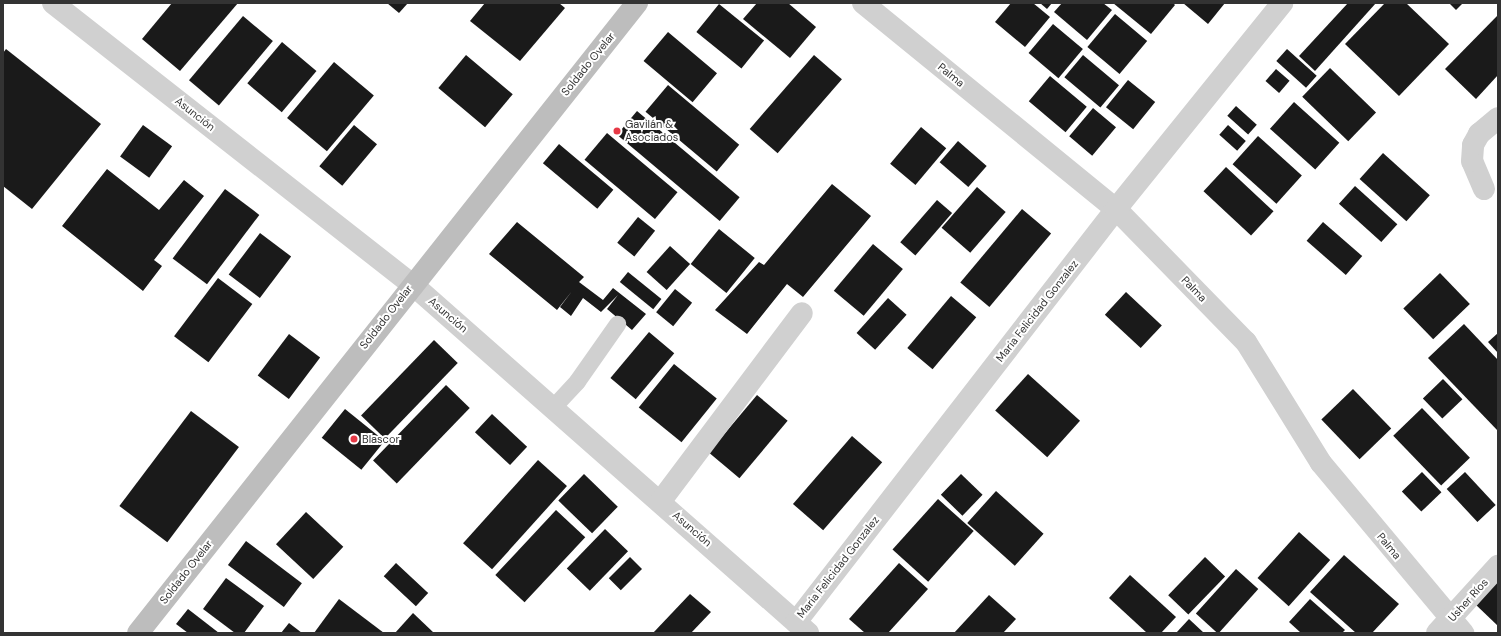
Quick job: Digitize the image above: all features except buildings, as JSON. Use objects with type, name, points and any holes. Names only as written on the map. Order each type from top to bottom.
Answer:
[{"type":"main road","name":"Soldado Ovelar","points":[[138,633],[412,284],[637,3]]},
{"type":"street","name":"Asunción","points":[[53,3],[412,284],[802,627]]},
{"type":"street","name":"Palma","points":[[863,3],[1116,209],[1246,342],[1321,463],[1450,629]]},
{"type":"street","name":"Maria Felicidad Gonzalez","points":[[802,627],[1116,209],[1282,3]]},
{"type":"street","points":[[1484,189],[1472,161],[1473,145],[1479,134],[1498,118]]},
{"type":"street","points":[[660,502],[802,313]]},
{"type":"street","name":"Usher Ríos","points":[[1450,629],[1498,566]]},
{"type":"lane","points":[[552,407],[577,381],[617,324]]},
{"type":"place","name":"Gavilán & Asociados","points":[[617,131]]},
{"type":"place","name":"Blascor","points":[[354,439]]}]
